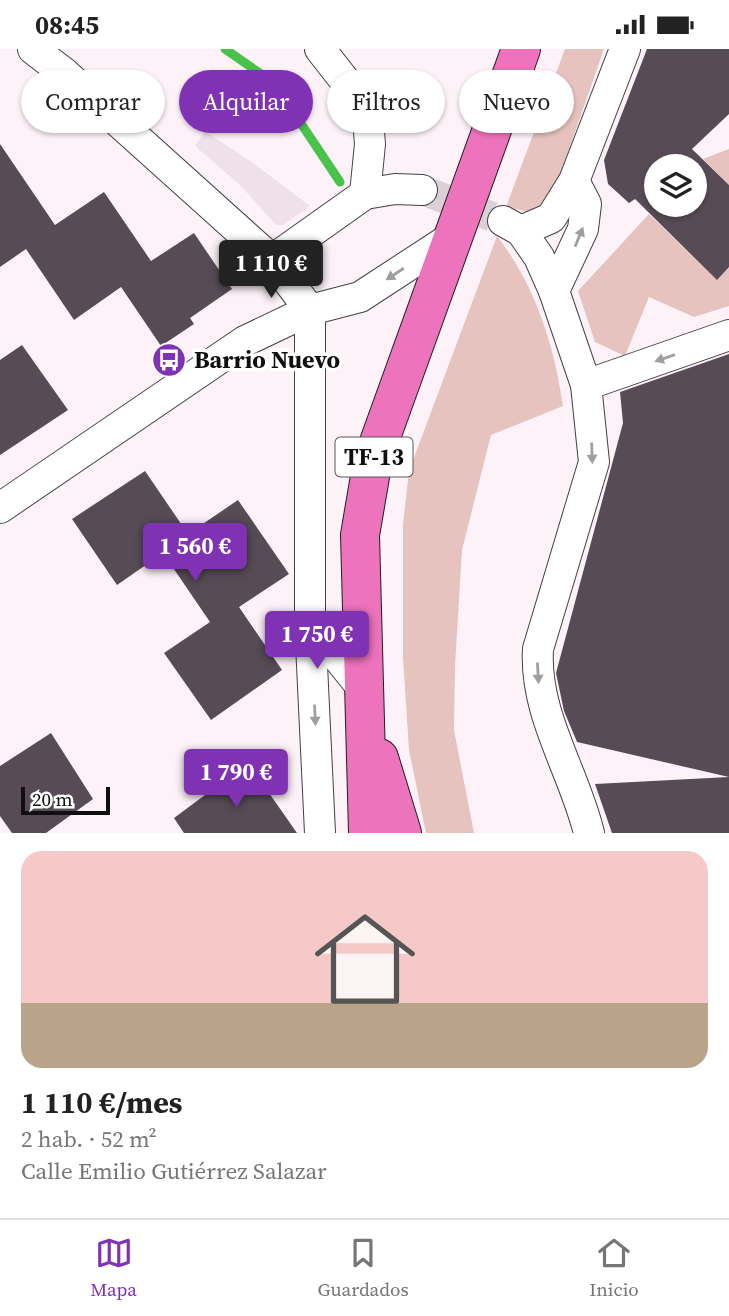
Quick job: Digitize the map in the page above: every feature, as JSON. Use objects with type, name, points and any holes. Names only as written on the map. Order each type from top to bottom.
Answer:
[{"type":"main road","name":"TF-13","points":[[368,833],[360,535],[373,459],[521,49]]},
{"type":"main road","points":[[363,696],[402,833]]},
{"type":"street","points":[[33,49],[272,260],[310,310],[310,623],[320,833]]},
{"type":"street","points":[[320,49],[367,109],[370,144],[365,194]]},
{"type":"street","points":[[589,833],[540,696],[537,671],[538,649],[594,462],[586,385],[554,291],[539,257],[512,226],[551,218],[574,181],[625,49]]},
{"type":"street","points":[[554,291],[583,229],[586,204],[574,181]]},
{"type":"street","points":[[272,260],[365,194],[395,189],[422,190]]},
{"type":"street","points":[[0,508],[245,341],[310,310],[360,297],[452,237]]},
{"type":"street","points":[[586,385],[729,335]]},
{"type":"street","points":[[310,623],[363,696]]},
{"type":"shaded area","points":[[565,49],[604,49],[551,201],[534,213],[506,207],[534,133],[574,133],[574,70],[557,70]]},
{"type":"shaded area","points":[[204,133],[208,133],[310,206],[283,225],[276,225],[240,185],[195,146]]},
{"type":"shaded area","points":[[729,149],[729,185],[707,163],[707,157]]},
{"type":"shaded area","points":[[646,217],[652,217],[716,279],[729,267],[729,306],[694,317],[649,297],[625,356],[595,342],[578,291]]},
{"type":"shaded area","points":[[497,236],[522,275],[541,316],[554,360],[563,406],[491,435],[462,550],[455,666],[454,730],[474,833],[426,833],[409,750],[403,658],[403,524],[409,471]]},
{"type":"building","points":[[647,49],[729,49],[729,114],[692,149],[697,154],[644,154],[644,208],[635,199],[629,203],[608,184],[604,160]]},
{"type":"building","points":[[0,144],[55,225],[104,192],[151,261],[194,233],[232,289],[190,318],[194,324],[161,346],[121,287],[74,320],[26,249],[0,267]]},
{"type":"building","points":[[707,164],[729,185],[729,267],[717,280],[653,217],[707,217]]},
{"type":"building","points":[[22,345],[68,410],[0,455],[0,360]]},
{"type":"building","points":[[729,354],[729,777],[577,742],[564,711],[556,673],[623,423],[620,392]]},
{"type":"building","points":[[145,471],[188,534],[238,500],[289,574],[239,607],[282,670],[211,720],[164,653],[210,622],[163,553],[117,585],[72,519]]},
{"type":"building","points":[[51,733],[93,799],[46,833],[12,833],[0,816],[0,766]]},
{"type":"building","points":[[248,763],[297,833],[184,833],[174,818]]},
{"type":"building","points":[[729,777],[729,833],[612,833],[595,784]]},
{"type":"waterway","points":[[225,49],[274,83],[340,182]]},
{"type":"tunnel","points":[[422,190],[503,221]]},
{"type":"place","name":"Barrio Nuevo","points":[[169,360]]}]
